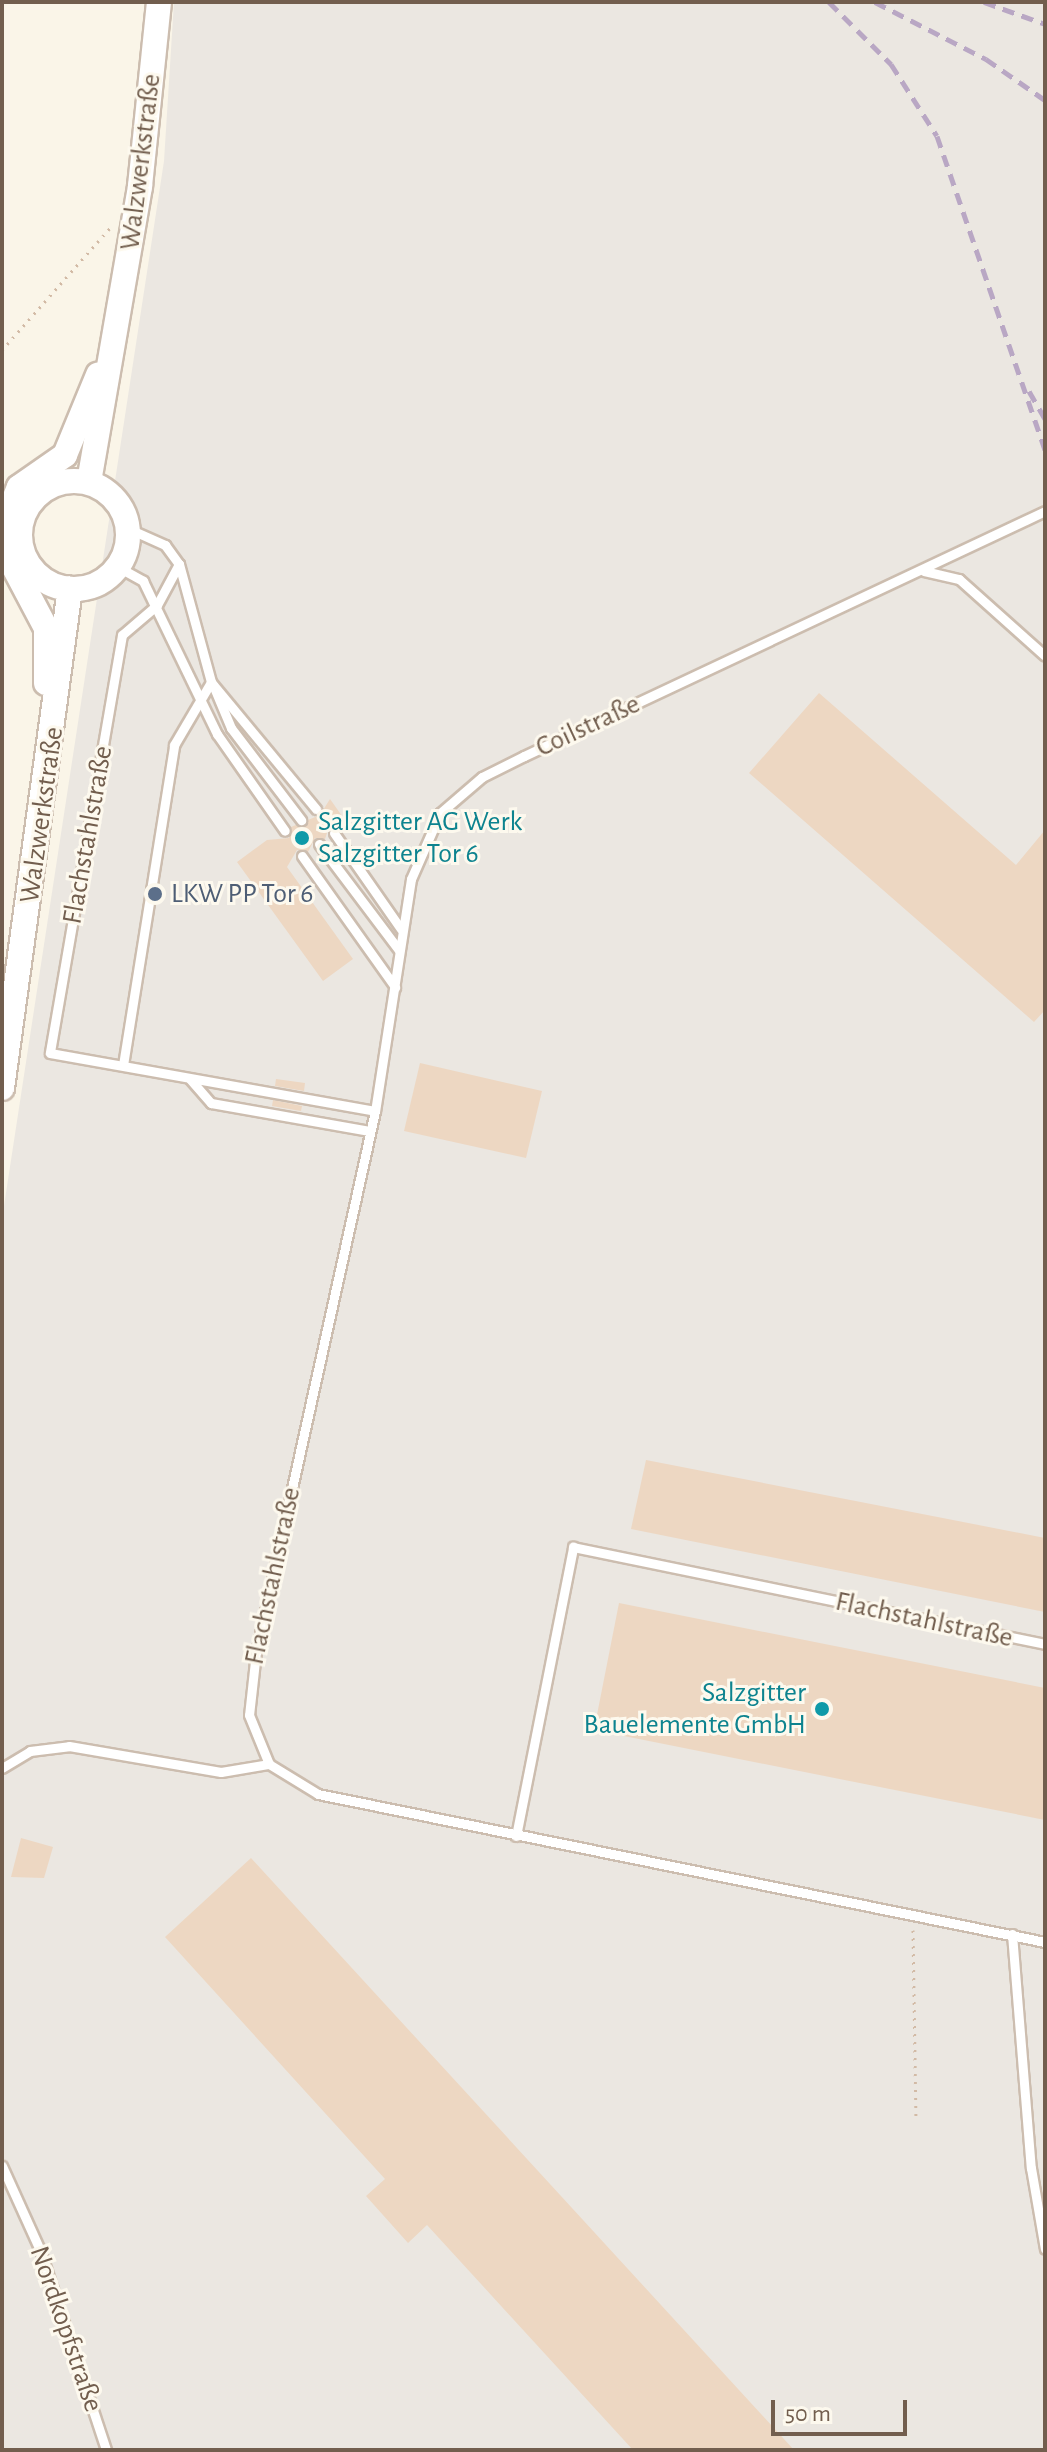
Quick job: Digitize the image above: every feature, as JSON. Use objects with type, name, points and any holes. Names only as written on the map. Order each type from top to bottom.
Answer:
[{"type":"street","name":"Walzwerkstraße","points":[[118,320],[159,2]]},
{"type":"street","points":[[89,482],[118,320]]},
{"type":"street","points":[[2,529],[19,487],[65,455],[75,437],[118,320]]},
{"type":"street","points":[[89,482],[119,504],[127,528],[118,567],[101,583],[70,589],[32,568],[20,525],[26,508],[53,484],[89,482]]},
{"type":"street","points":[[2,545],[46,628],[46,797]]},
{"type":"street","name":"Walzwerkstraße","points":[[2,1088],[46,797],[70,589]]},
{"type":"lane","name":"Coilstraße","points":[[395,987],[401,929],[427,832],[452,798],[524,756],[1045,511]]},
{"type":"lane","points":[[127,528],[165,545],[179,564],[211,682],[231,728],[301,820]]},
{"type":"lane","name":"Flachstahlstraße","points":[[179,564],[157,605],[122,635],[50,1053],[375,1111]]},
{"type":"lane","points":[[118,567],[143,581],[157,605],[198,699],[240,773],[285,831]]},
{"type":"lane","name":"Coilstraße","points":[[909,575],[928,569],[959,579],[1045,656]]},
{"type":"lane","points":[[123,1065],[174,745],[198,699],[211,682]]},
{"type":"lane","points":[[211,682],[316,809]]},
{"type":"lane","points":[[334,833],[401,929]]},
{"type":"lane","points":[[319,844],[399,950]]},
{"type":"lane","points":[[302,856],[395,987]]},
{"type":"lane","name":"Flachstahlstraße","points":[[269,1764],[252,1734],[252,1677],[375,1111],[395,987]]},
{"type":"lane","name":"Flachstahlstraße","points":[[190,1079],[211,1103],[370,1131]]},
{"type":"lane","name":"Flachstahlstraße","points":[[516,1836],[573,1547],[1045,1644]]},
{"type":"lane","points":[[2,1768],[30,1751],[69,1746],[221,1772],[269,1764],[318,1794],[1045,1942]]},
{"type":"lane","points":[[1012,1934],[1031,2168],[1045,2249]]},
{"type":"lane","name":"Nordkopfstraße","points":[[2,2166],[40,2250],[106,2450]]},
{"type":"path","points":[[2,350],[113,224]]},
{"type":"path","points":[[913,1915],[916,2121]]},
{"type":"shaded area","points":[[174,2],[1045,2],[1045,2450],[2,2450],[2,1219],[164,161]]},
{"type":"building","points":[[819,693],[1016,865],[1045,830],[1045,1010],[1034,1022],[749,773]]},
{"type":"building","points":[[330,799],[347,823],[329,827],[325,839],[315,838],[308,852],[297,850],[287,867],[353,959],[323,981],[237,862],[267,840],[289,838],[291,827],[320,815]]},
{"type":"building","points":[[420,1063],[542,1091],[526,1158],[404,1131]]},
{"type":"building","points":[[276,1079],[305,1083],[304,1091],[275,1086]]},
{"type":"building","points":[[273,1100],[302,1106],[301,1111],[272,1106]]},
{"type":"building","points":[[646,1460],[1045,1538],[1045,1612],[631,1529]]},
{"type":"building","name":"Salzgitter Bauelemente GmbH","points":[[619,1603],[1045,1688],[1045,1820],[594,1730]]},
{"type":"building","points":[[21,1838],[53,1847],[44,1878],[11,1877]]},
{"type":"building","points":[[251,1858],[794,2450],[633,2450],[427,2225],[408,2243],[366,2196],[385,2179],[165,1937]]},
{"type":"railway","points":[[829,2],[891,64],[937,136],[1045,450]]},
{"type":"railway","points":[[875,2],[986,59],[1045,100]]},
{"type":"railway","points":[[984,2],[1045,24]]},
{"type":"railway","points":[[1029,391],[1045,419]]},
{"type":"place","name":"Salzgitter AG Werk Salzgitter Tor 6","points":[[302,838]]},
{"type":"place","name":"LKW PP Tor 6","points":[[155,894]]},
{"type":"place","name":"Salzgitter Bauelemente GmbH","points":[[822,1709]]}]
